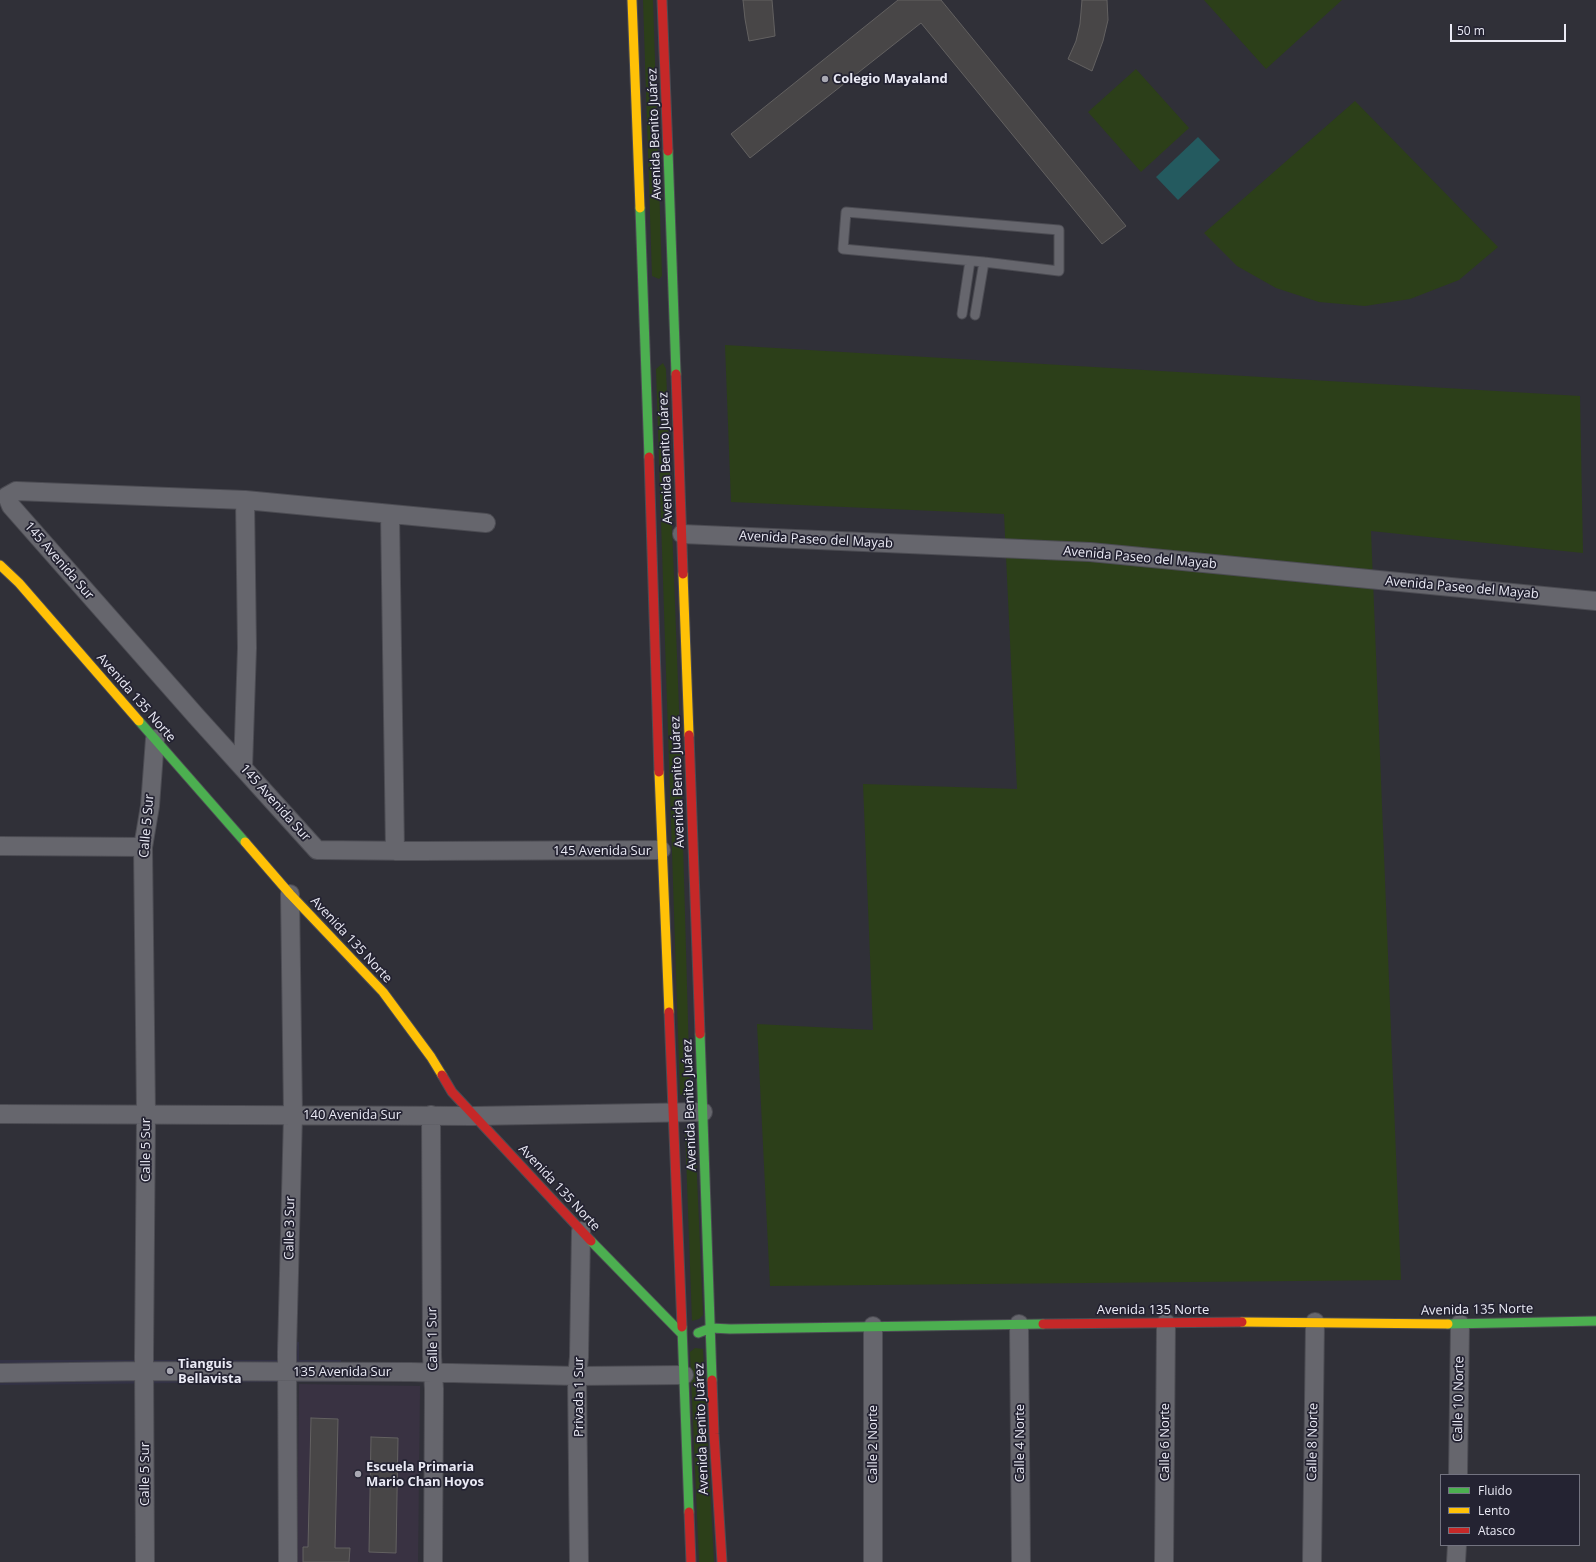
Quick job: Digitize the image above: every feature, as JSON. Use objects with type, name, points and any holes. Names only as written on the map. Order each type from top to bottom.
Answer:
[{"type":"main road","name":"Avenida Benito Juárez","points":[[632,0],[644,296],[661,850],[674,1113],[690,1562]]},
{"type":"main road","name":"Avenida Benito Juárez","points":[[662,0],[714,1434],[722,1562]]},
{"type":"main road","name":"Avenida 135 Norte","points":[[0,565],[19,584],[290,894],[383,992],[431,1057],[452,1092],[581,1231],[681,1333],[700,1333],[711,1328],[1315,1322],[1460,1324],[1596,1321]]},
{"type":"street","name":"145 Avenida Sur","points":[[245,500],[16,491],[8,496],[11,506],[196,716],[317,850],[661,850]]},
{"type":"street","points":[[243,768],[247,648],[245,500],[486,523]]},
{"type":"street","points":[[390,514],[395,851]]},
{"type":"street","name":"Avenida Paseo del Mayab","points":[[682,534],[1090,552],[1596,601]]},
{"type":"street","name":"Calle 5 Sur","points":[[145,1562],[144,1371],[146,1115],[144,847],[150,806],[154,739]]},
{"type":"street","points":[[0,846],[144,847]]},
{"type":"street","name":"Calle 3 Sur","points":[[288,1562],[287,1372],[293,1115],[290,894]]},
{"type":"street","name":"140 Avenida Sur","points":[[0,1114],[474,1116],[703,1112]]},
{"type":"street","name":"Calle 1 Sur","points":[[431,1115],[434,1389],[433,1562]]},
{"type":"street","name":"Privada 1 Sur","points":[[579,1562],[577,1376],[579,1358],[581,1231]]},
{"type":"street","name":"Calle 8 Norte","points":[[1312,1562],[1315,1322]]},
{"type":"street","name":"Calle 6 Norte","points":[[1164,1562],[1166,1323]]},
{"type":"street","name":"Calle 4 Norte","points":[[1019,1324],[1021,1562]]},
{"type":"street","name":"Calle 10 Norte","points":[[1458,1474],[1460,1324]]},
{"type":"street","name":"Calle 2 Norte","points":[[873,1326],[873,1562]]},
{"type":"street","name":"135 Avenida Sur","points":[[0,1373],[144,1371],[433,1373],[577,1376],[684,1375]]},
{"type":"street","points":[[1456,1546],[1456,1562]]},
{"type":"lane","points":[[846,212],[1059,230],[1059,271],[984,262],[843,249],[846,212]]},
{"type":"lane","points":[[962,314],[970,261]]},
{"type":"lane","points":[[975,315],[984,262]]},
{"type":"shaded area","points":[[1198,137],[1220,160],[1178,200],[1156,177]]},
{"type":"shaded area","name":"Tianguis Bellavista","points":[[277,1342],[299,1342],[299,1360],[341,1360],[341,1382],[297,1382],[296,1396],[279,1396],[278,1382],[0,1385],[0,1360],[135,1360],[135,1344],[152,1344],[153,1360],[277,1360]]},
{"type":"shaded area","name":"Escuela Primaria Mario Chan Hoyos","points":[[299,1384],[420,1386],[418,1562],[297,1562]]},
{"type":"green space","points":[[643,0],[653,0],[662,276],[659,279],[652,276]]},
{"type":"green space","points":[[1204,0],[1342,0],[1266,69]]},
{"type":"green space","points":[[1136,69],[1189,128],[1141,172],[1088,112]]},
{"type":"green space","points":[[1355,101],[1498,247],[1459,280],[1410,299],[1365,306],[1319,302],[1276,288],[1237,266],[1204,233]]},
{"type":"green space","points":[[725,345],[1580,396],[1583,553],[1371,531],[1401,1280],[770,1286],[757,1024],[873,1030],[863,784],[1017,789],[1004,514],[731,502]]},
{"type":"green space","points":[[663,363],[666,369],[680,735],[690,1094],[686,1098],[680,1094],[656,369]]},
{"type":"green space","points":[[685,1128],[690,1128],[695,1131],[703,1315],[699,1319],[692,1321]]},
{"type":"green space","points":[[695,1348],[703,1349],[714,1562],[699,1562],[690,1352]]},
{"type":"building","points":[[743,0],[772,0],[775,36],[749,41]]},
{"type":"building","name":"Colegio Mayaland","points":[[898,0],[941,0],[1126,226],[1102,244],[921,23],[750,158],[731,134]]},
{"type":"building","points":[[1082,0],[1107,0],[1108,20],[1103,41],[1092,71],[1068,59],[1076,41],[1080,24]]},
{"type":"building","points":[[311,1418],[338,1419],[335,1548],[350,1548],[349,1562],[303,1562],[303,1547],[308,1547]]},
{"type":"building","points":[[371,1437],[398,1438],[396,1553],[369,1552]]},
{"type":"traffic: fast","points":[[668,151],[676,374]]},
{"type":"traffic: fast","points":[[640,208],[649,457]]},
{"type":"traffic: fast","points":[[139,721],[245,842]]},
{"type":"traffic: fast","points":[[700,1034],[712,1380]]},
{"type":"traffic: fast","points":[[591,1241],[681,1333]]},
{"type":"traffic: fast","points":[[1448,1324],[1596,1321]]},
{"type":"traffic: fast","points":[[698,1333],[711,1328],[730,1329],[1043,1324]]},
{"type":"traffic: fast","points":[[682,1327],[689,1512]]},
{"type":"traffic: slow","points":[[632,0],[640,208]]},
{"type":"traffic: slow","points":[[0,565],[19,583],[139,721]]},
{"type":"traffic: slow","points":[[683,574],[689,735]]},
{"type":"traffic: slow","points":[[659,772],[669,1012]]},
{"type":"traffic: slow","points":[[245,842],[290,894],[383,992],[431,1057],[442,1075]]},
{"type":"traffic: slow","points":[[1242,1322],[1448,1324]]},
{"type":"traffic: jam","points":[[662,0],[668,151]]},
{"type":"traffic: jam","points":[[676,374],[683,574]]},
{"type":"traffic: jam","points":[[649,457],[659,772]]},
{"type":"traffic: jam","points":[[689,735],[700,1034]]},
{"type":"traffic: jam","points":[[669,1012],[682,1327]]},
{"type":"traffic: jam","points":[[442,1075],[452,1092],[591,1241]]},
{"type":"traffic: jam","points":[[1043,1324],[1242,1322]]},
{"type":"traffic: jam","points":[[712,1380],[722,1562]]},
{"type":"traffic: jam","points":[[689,1512],[691,1562]]},
{"type":"place","name":"Colegio Mayaland","points":[[825,79]]},
{"type":"place","name":"Tianguis Bellavista","points":[[170,1371]]},
{"type":"place","name":"Escuela Primaria Mario Chan Hoyos","points":[[358,1474]]}]
